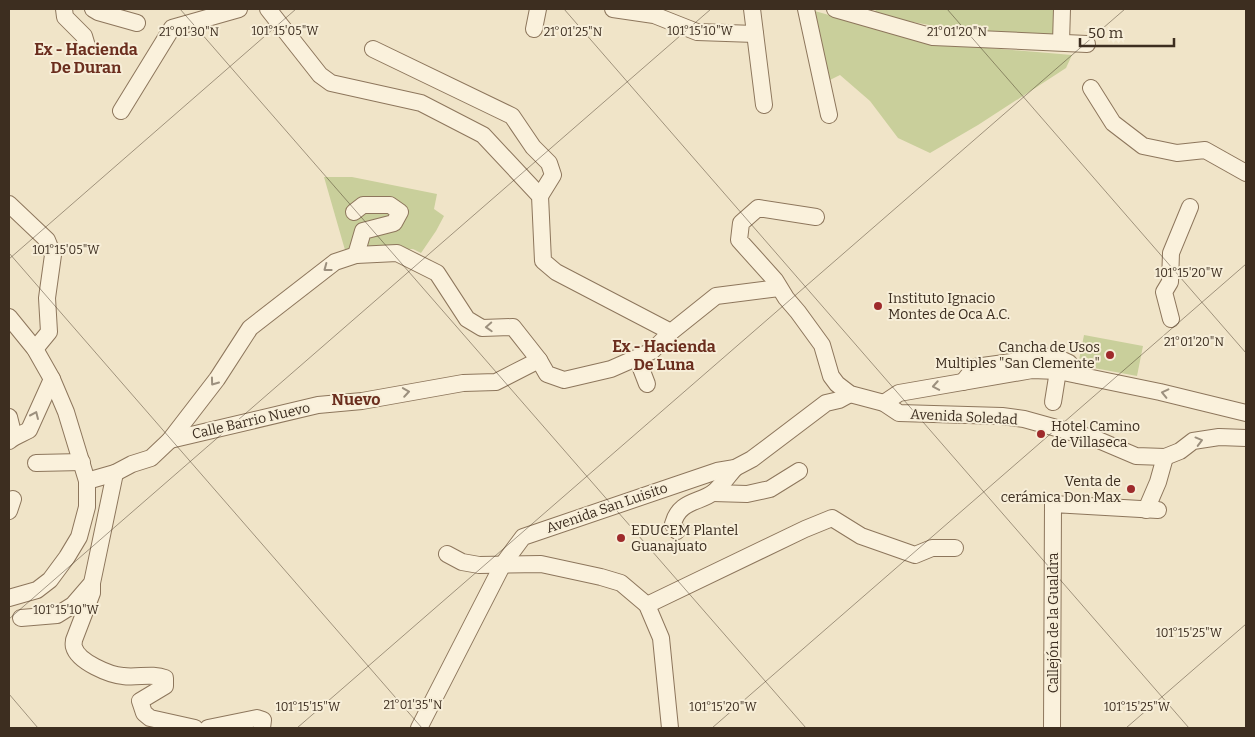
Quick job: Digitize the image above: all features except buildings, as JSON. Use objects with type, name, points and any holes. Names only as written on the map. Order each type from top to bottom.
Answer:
[{"type":"street","points":[[64,9],[65,17],[84,36],[87,46]]},
{"type":"street","points":[[93,9],[137,23]]},
{"type":"street","points":[[121,111],[172,28],[239,9]]},
{"type":"street","points":[[268,9],[320,75],[331,83],[421,103],[483,135],[540,196]]},
{"type":"street","points":[[534,29],[538,9]]},
{"type":"street","points":[[615,9],[654,15],[697,32],[755,34]]},
{"type":"street","points":[[752,9],[764,105]]},
{"type":"street","points":[[806,9],[829,115]]},
{"type":"street","points":[[834,9],[933,37],[1087,44]]},
{"type":"street","points":[[1061,42],[1062,9]]},
{"type":"street","points":[[373,49],[512,116],[533,147],[549,163],[553,175],[540,196],[543,261],[556,272],[671,332]]},
{"type":"street","points":[[1091,88],[1113,123],[1143,146],[1177,153],[1205,150],[1246,173]]},
{"type":"street","points":[[9,204],[47,240],[53,255],[47,298],[49,332],[35,349]]},
{"type":"street","points":[[354,212],[363,205],[390,205],[400,212],[394,223],[362,231],[356,256]]},
{"type":"street","points":[[1171,318],[1164,292],[1170,282],[1171,253],[1190,207]]},
{"type":"street","points":[[816,217],[758,208],[741,223],[740,240],[775,280],[822,345],[832,376],[837,384],[850,394],[884,403],[899,393],[1032,370],[1058,371],[1169,394],[1246,413]]},
{"type":"street","points":[[87,481],[115,473],[132,464],[151,458],[170,440],[216,379],[250,328],[334,262],[356,256],[397,253],[437,273],[467,319],[482,328],[513,327],[539,360],[547,374],[564,380],[612,369],[652,351],[671,332],[716,296],[780,288]]},
{"type":"street","points":[[9,317],[35,349],[52,379],[66,412],[87,481],[86,508],[79,537],[50,580],[36,590],[9,598]]},
{"type":"street","points":[[963,382],[975,367],[1054,356],[1069,363],[1079,375]]},
{"type":"street","points":[[637,358],[647,384]]},
{"type":"street","name":"Calle Barrio Nuevo","points":[[170,440],[318,405],[362,402],[462,383],[496,382],[539,360]]},
{"type":"street","points":[[1053,402],[1058,371]]},
{"type":"street","points":[[9,417],[11,439],[29,430],[52,379]]},
{"type":"street","name":"Avenida San Luisito","points":[[419,728],[503,564],[523,537],[717,471],[735,468],[752,459],[826,403],[839,400],[850,394]]},
{"type":"street","name":"Avenida Soledad","points":[[884,403],[899,413],[1002,416],[1024,419],[1096,439],[1136,456],[1165,457],[1180,451],[1193,441],[1219,437],[1246,438]]},
{"type":"street","name":"Callejón de la Gualdra","points":[[1052,728],[1053,504],[1152,510],[1165,457]]},
{"type":"street","points":[[36,463],[82,462]]},
{"type":"street","points":[[677,531],[673,524],[676,515],[693,501],[713,492],[735,468]]},
{"type":"street","points":[[713,492],[747,494],[770,489],[800,470]]},
{"type":"street","points":[[115,473],[92,583],[92,593],[74,640],[74,648],[92,666],[120,676],[145,677],[156,675],[165,678],[165,686],[140,701],[144,713],[150,718],[195,728]]},
{"type":"street","points":[[647,605],[805,529],[832,518],[861,536],[915,555],[932,548],[955,548]]},
{"type":"street","points":[[447,554],[462,562],[479,565],[541,564],[622,583],[647,605],[661,638],[670,728]]},
{"type":"street","points":[[20,618],[56,615],[73,605],[92,583]]},
{"type":"street","points":[[208,728],[257,718],[263,720],[262,728]]},
{"type":"green space","points":[[876,9],[1057,9],[1058,38],[979,34],[874,15]]},
{"type":"green space","points":[[811,10],[930,43],[1072,55],[1066,68],[978,125],[930,153],[898,138],[870,101],[840,75],[828,81]]},
{"type":"green space","points":[[324,177],[352,177],[437,194],[434,209],[444,216],[421,253],[413,249],[345,250]]},
{"type":"green space","name":"Cancha de Usos Multiples \"San Clemente\"","points":[[1084,335],[1143,346],[1137,376],[1078,365]]},
{"type":"place","name":"Instituto Ignacio Montes de Oca A.C.","points":[[878,306]]},
{"type":"place","name":"Cancha de Usos Multiples \"San Clemente\"","points":[[1110,355]]},
{"type":"place","name":"Hotel Camino de Villaseca","points":[[1041,434]]},
{"type":"place","name":"Venta de cerámica Don Max","points":[[1131,489]]},
{"type":"place","name":"EDUCEM Plantel Guanajuato","points":[[621,538]]},
{"type":"district","name":"Ex - Hacienda De Duran","points":[[86,58]]},
{"type":"district","name":"Ex - Hacienda De Luna","points":[[664,355]]},
{"type":"district","name":"Nuevo","points":[[356,399]]}]
